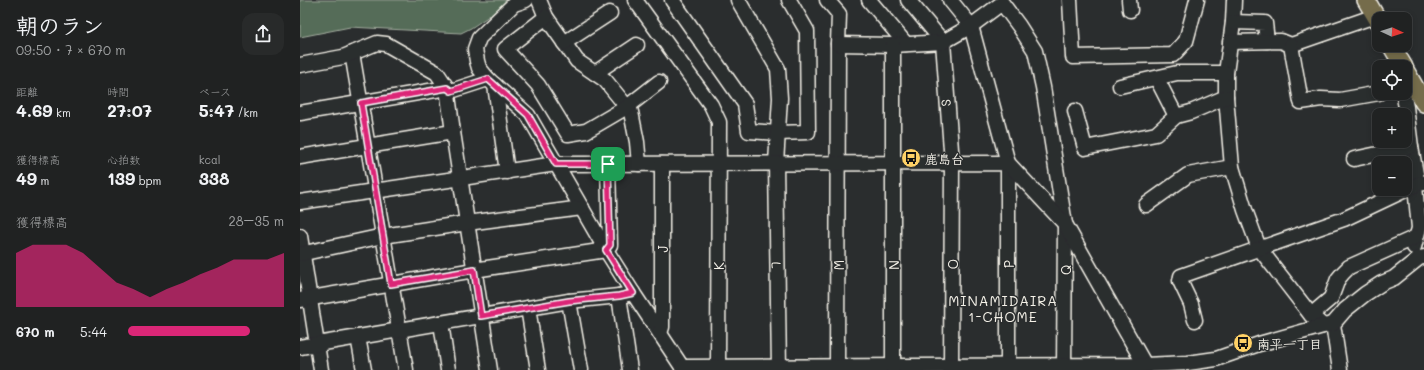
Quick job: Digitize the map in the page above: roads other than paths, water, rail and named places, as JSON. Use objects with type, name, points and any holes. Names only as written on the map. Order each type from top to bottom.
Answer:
[{"type":"main road","points":[[1366,0],[1373,12]]},
{"type":"street","points":[[526,0],[514,4],[479,38],[475,49],[477,61],[480,68],[491,82],[528,115],[606,250],[683,369],[1145,367],[1207,361],[1259,344],[1328,325],[1365,294],[1382,283],[1394,278],[1421,260],[1413,248],[1419,228],[1419,184],[1411,148]]},
{"type":"street","points":[[539,0],[546,18],[576,61],[605,80],[631,112],[637,142],[638,164]]},
{"type":"street","name":"K","points":[[635,0],[711,105],[719,122],[718,368]]},
{"type":"street","points":[[672,0],[745,104],[749,131],[778,133],[808,132],[808,31],[789,0]]},
{"type":"street","name":"L","points":[[738,0],[778,69],[780,98],[776,163],[779,369]]},
{"type":"street","name":"M","points":[[827,0],[839,14],[837,368]]},
{"type":"street","points":[[869,0],[899,44]]},
{"type":"street","points":[[908,0],[943,42]]},
{"type":"street","points":[[950,0],[971,26],[1008,163],[1065,224],[1145,367]]},
{"type":"street","points":[[1070,0],[1073,57],[1172,55],[1186,41],[1197,0]]},
{"type":"street","points":[[1234,0],[1233,22],[1226,73],[1226,97],[1232,167],[1245,210],[1260,248],[1311,315],[1328,325],[1340,370]]},
{"type":"street","points":[[838,44],[943,42],[971,26],[1002,3],[1036,51],[1065,224]]},
{"type":"street","points":[[564,43],[610,13]]},
{"type":"street","points":[[546,18],[505,49],[538,85],[568,134],[586,131],[627,107],[659,82]]},
{"type":"street","points":[[1230,42],[1281,41],[1291,45],[1372,21]]},
{"type":"street","points":[[1233,22],[1265,23],[1267,41]]},
{"type":"street","name":"S","points":[[943,42],[952,163]]},
{"type":"street","points":[[300,65],[343,58],[377,43],[386,44],[437,73],[447,88],[490,370]]},
{"type":"street","name":"N","points":[[892,368],[893,163],[899,44]]},
{"type":"street","points":[[595,73],[637,45]]},
{"type":"street","points":[[1291,45],[1301,102],[1322,99],[1340,100],[1372,94]]},
{"type":"street","points":[[352,53],[406,370]]},
{"type":"street","points":[[1172,55],[1173,74]]},
{"type":"street","points":[[1120,86],[1173,74],[1226,73]]},
{"type":"street","points":[[1157,78],[1176,116]]},
{"type":"street","points":[[300,113],[447,88],[451,91],[491,82]]},
{"type":"street","points":[[491,82],[508,172]]},
{"type":"street","points":[[1075,111],[1085,148],[1156,134],[1176,116],[1191,112],[1226,97]]},
{"type":"street","points":[[300,157],[453,132]]},
{"type":"street","points":[[1354,159],[1406,148]]},
{"type":"street","name":"O","points":[[951,368],[952,163]]},
{"type":"street","points":[[300,202],[556,164],[1008,163]]},
{"type":"street","name":"P","points":[[1008,163],[1008,368]]},
{"type":"street","points":[[305,299],[474,270],[606,250],[610,245],[608,164]]},
{"type":"street","name":"J","points":[[660,333],[662,327],[662,164]]},
{"type":"street","points":[[1146,205],[1188,175],[1232,167]]},
{"type":"street","points":[[1195,320],[1191,304],[1180,281],[1181,276],[1344,218],[1419,184]]},
{"type":"street","points":[[301,254],[383,236],[582,208]]},
{"type":"street","name":"Q","points":[[1064,368],[1065,224]]},
{"type":"street","points":[[300,236],[305,299],[321,370]]},
{"type":"street","points":[[1311,315],[1331,298],[1338,280],[1343,272],[1349,267],[1416,237]]},
{"type":"street","points":[[300,347],[569,301],[619,296],[633,293]]},
{"type":"street","points":[[619,296],[630,370]]},
{"type":"street","points":[[569,301],[581,370]]},
{"type":"street","points":[[528,308],[538,370]]},
{"type":"street","points":[[441,323],[448,370]]},
{"type":"street","points":[[358,336],[364,370]]},
{"type":"place","name":"鹿島台","points":[[911,158]]},
{"type":"place","name":"南平一丁目","points":[[1243,343]]},
{"type":"district","name":"MINAMIDAIRA 1-CHOME","points":[[1003,308]]}]
